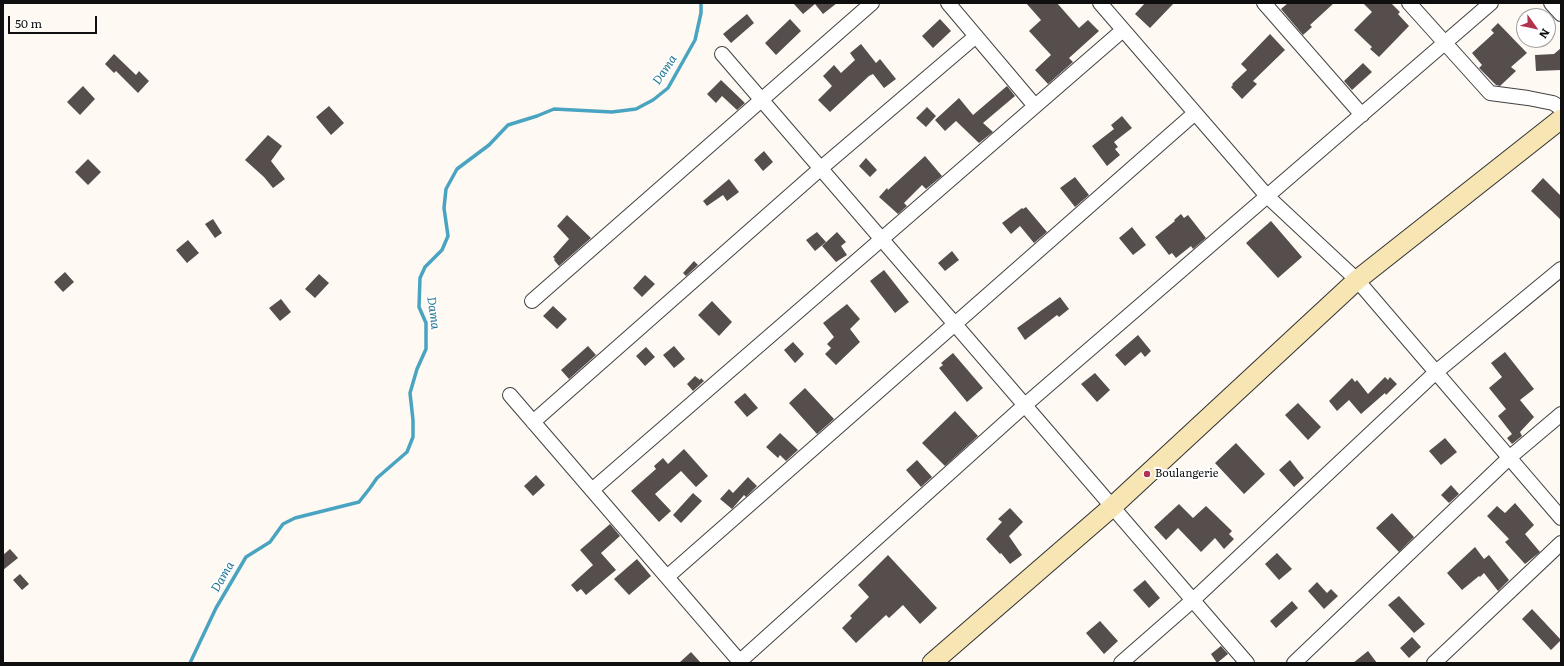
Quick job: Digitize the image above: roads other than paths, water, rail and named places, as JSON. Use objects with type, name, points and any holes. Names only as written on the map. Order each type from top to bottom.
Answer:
[{"type":"street","points":[[532,301],[872,3]]},
{"type":"street","points":[[948,3],[1035,106]]},
{"type":"street","points":[[1100,3],[1267,196],[1357,280],[1561,518]]},
{"type":"street","points":[[1264,3],[1362,115]]},
{"type":"street","points":[[1409,3],[1490,93],[1553,103],[1561,108]]},
{"type":"street","points":[[510,395],[740,662],[1025,405],[1491,3]]},
{"type":"street","points":[[1551,3],[1561,14]]},
{"type":"street","points":[[592,490],[1123,30]]},
{"type":"street","points":[[533,422],[820,168],[976,36]]},
{"type":"street","points":[[722,54],[1247,663]]},
{"type":"street","points":[[667,577],[1195,113]]},
{"type":"street","points":[[932,663],[1112,507],[1357,280],[1561,119]]},
{"type":"street","points":[[1121,663],[1193,600],[1436,372],[1561,269]]},
{"type":"street","points":[[1294,663],[1509,458],[1561,414]]},
{"type":"street","points":[[1434,663],[1561,543]]},
{"type":"waterway","name":"Dama","points":[[190,663],[216,608],[246,557],[270,542],[283,524],[295,518],[359,502],[377,478],[407,452],[413,437],[410,393],[417,369],[426,349],[426,323],[419,307],[420,278],[425,267],[442,250],[448,236],[444,208],[446,189],[457,169],[489,145],[508,125],[554,109],[612,112],[636,109],[653,100],[668,88],[695,40],[701,13],[701,3]]},
{"type":"place","name":"Boulangerie","points":[[1147,474]]}]
